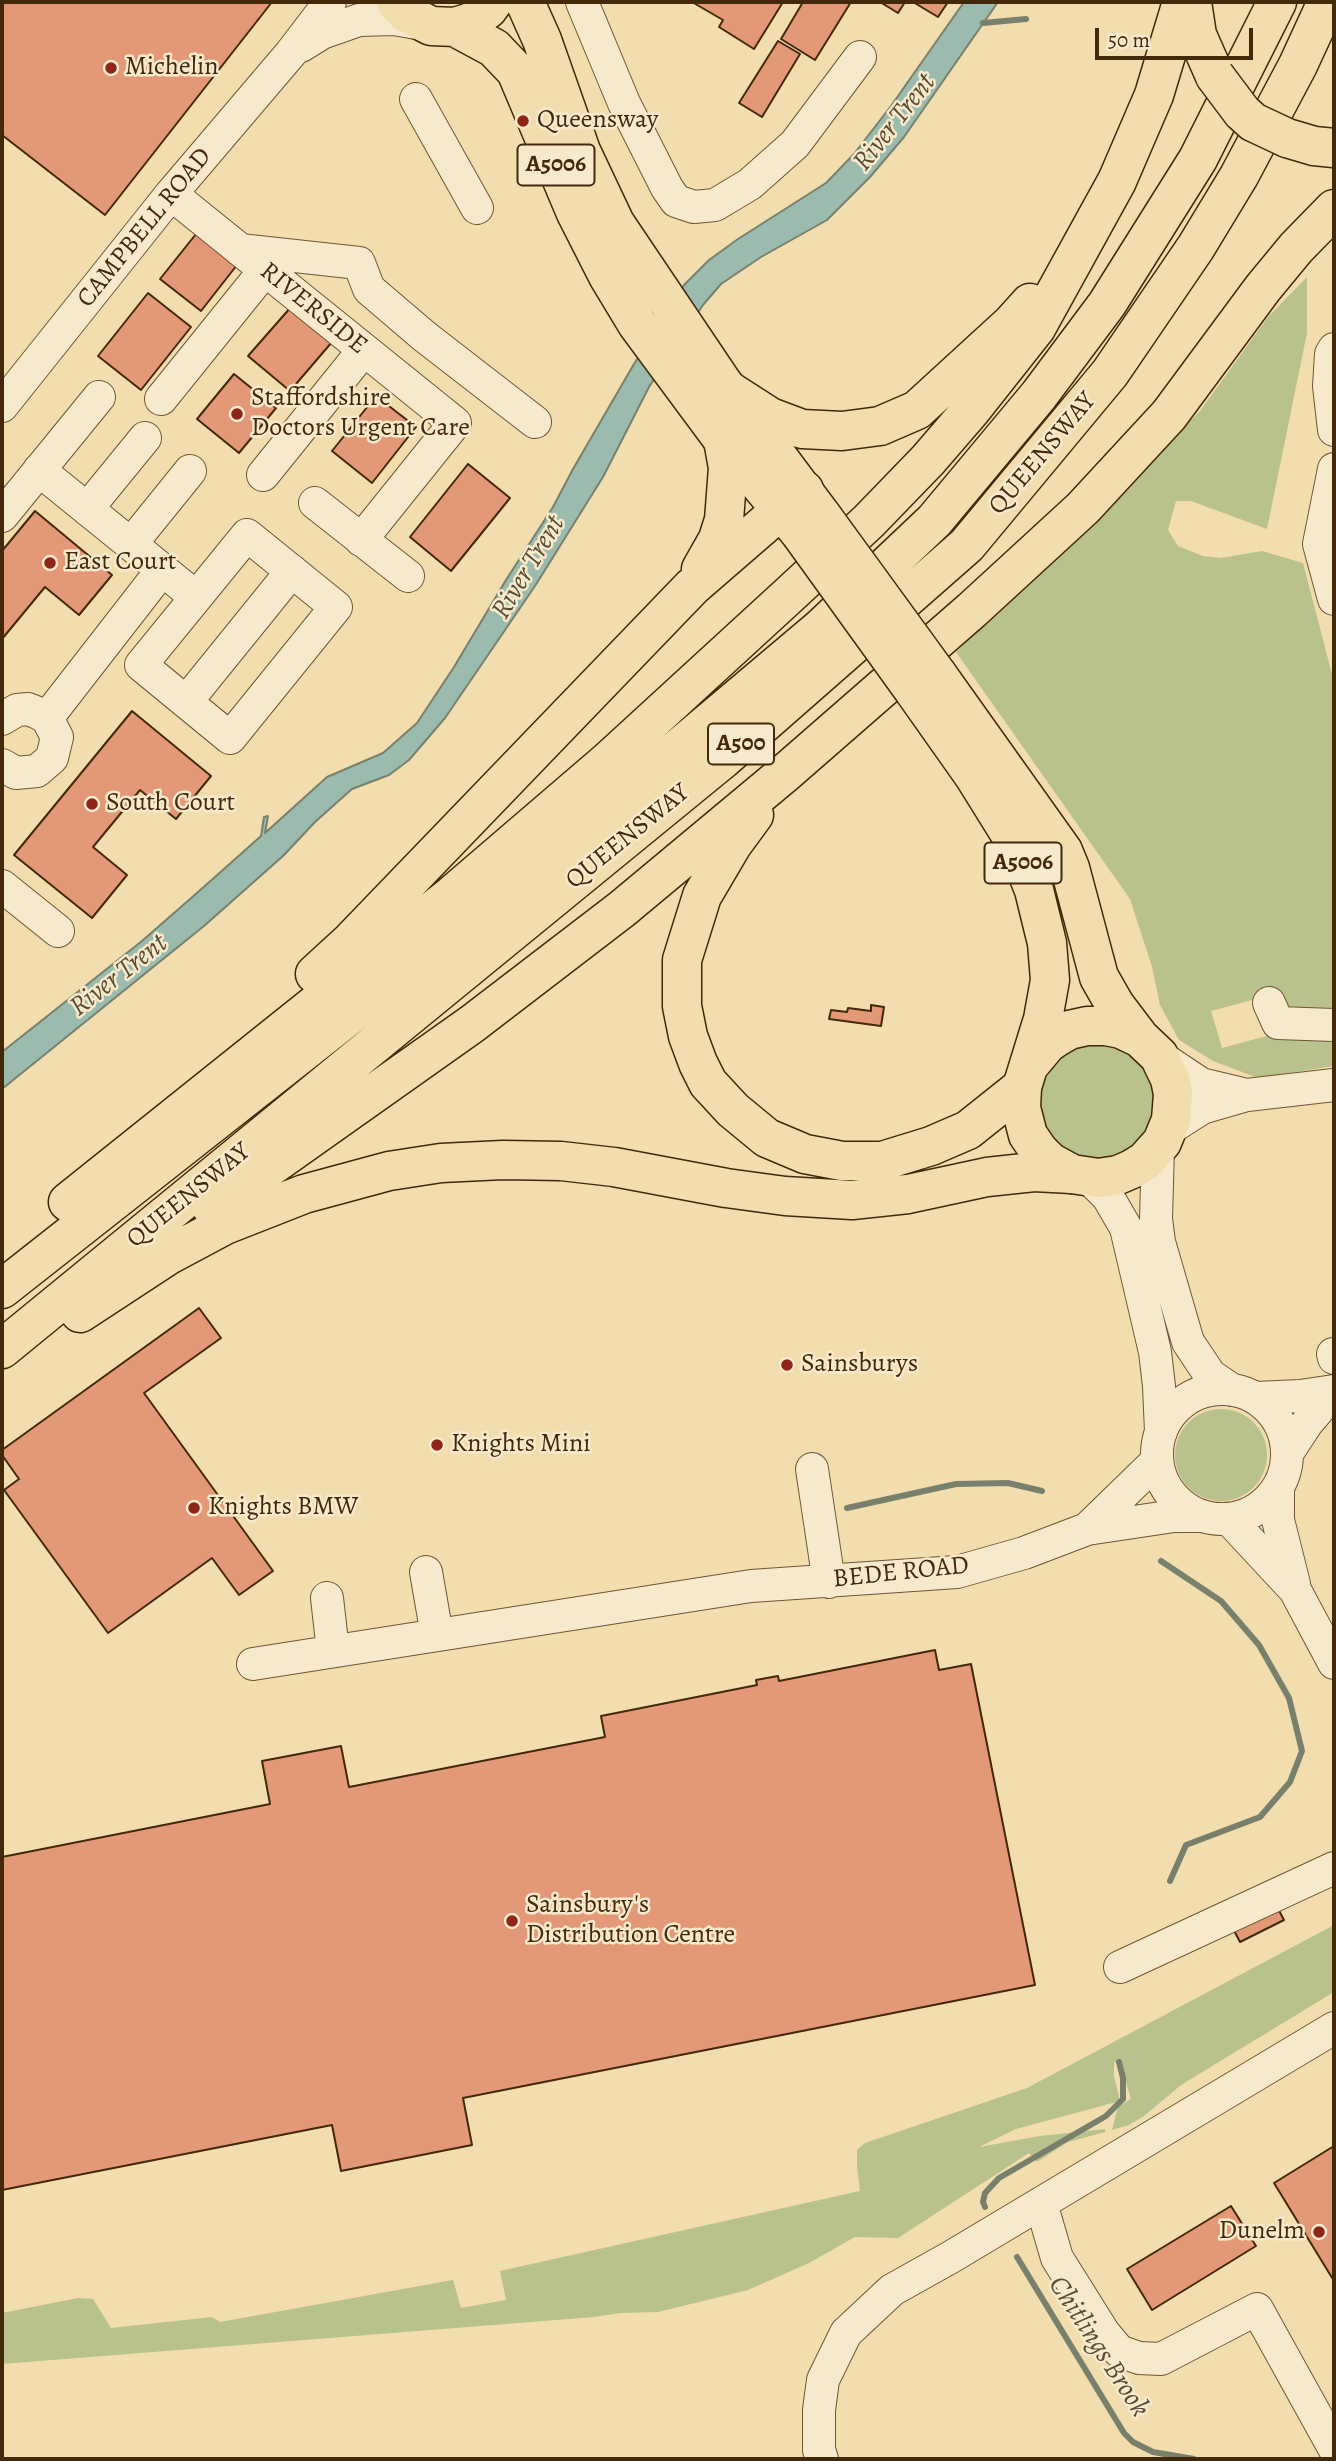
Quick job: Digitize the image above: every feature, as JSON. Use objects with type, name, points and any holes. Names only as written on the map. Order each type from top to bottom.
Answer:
[{"type":"main road","points":[[396,2],[406,13],[443,26],[471,22],[493,2]]},
{"type":"main road","name":"A5006","points":[[524,2],[542,40],[581,151],[615,223],[664,296],[716,393],[723,440],[801,513],[925,682],[1063,851],[1099,977],[1115,1005],[1149,1047]]},
{"type":"main road","points":[[68,1202],[452,895],[617,753],[869,521],[928,460],[1036,328],[1117,181],[1154,95],[1182,2]]},
{"type":"main road","points":[[1192,2],[1197,35],[1215,76],[1242,112],[1253,122],[1287,138],[1314,146],[1334,148]]},
{"type":"main road","name":"QUEENSWAY","points":[[2,1289],[534,870],[821,628],[934,521],[1039,395],[1114,292],[1198,159],[1277,2]]},
{"type":"main road","name":"QUEENSWAY","points":[[2,1349],[722,760],[967,545],[1110,373],[1196,247],[1251,154],[1298,65],[1327,2]]},
{"type":"main road","name":"A5006","points":[[443,26],[494,48],[516,71],[576,213],[608,276],[637,324],[716,393],[778,459],[801,513]]},
{"type":"main road","points":[[2,1358],[472,1024],[622,909],[784,774],[972,610],[1083,508],[1169,415],[1263,288],[1296,248],[1334,209]]},
{"type":"main road","points":[[716,393],[802,429],[822,432],[862,430],[899,419],[917,410],[1012,323],[1088,234]]},
{"type":"main road","points":[[692,587],[718,539],[724,520],[728,468],[723,440]]},
{"type":"main road","points":[[2,1267],[68,1202],[351,941],[692,587],[801,513]]},
{"type":"main road","name":"A5006","points":[[925,682],[974,776],[1015,842],[1034,890],[1047,943],[1049,980],[1043,1019],[1027,1075]]},
{"type":"main road","points":[[2,1364],[167,1256],[225,1226],[304,1194],[389,1171],[441,1163],[561,1161],[614,1167],[773,1195],[852,1200],[908,1194],[987,1177],[1034,1172],[1118,1175],[1145,1161],[1162,1139],[1171,1120],[1173,1094],[1170,1079],[1149,1047],[1121,1029],[1107,1026],[1069,1030],[1047,1044],[1027,1075],[968,1130],[931,1146],[882,1161],[842,1161],[805,1154],[767,1138],[733,1110],[708,1083],[688,1036],[682,1006],[682,960],[702,896],[732,845],[784,774]]},
{"type":"main road","points":[[1027,1075],[1021,1108],[1028,1135],[1050,1162],[1080,1175]]},
{"type":"street","name":"CAMPBELL ROAD","points":[[2,406],[12,372],[171,194],[291,53],[330,2]]},
{"type":"street","points":[[582,2],[624,103],[667,188],[676,201],[694,207],[715,205],[750,184],[795,145],[860,57]]},
{"type":"street","name":"CAMPBELL ROAD","points":[[291,53],[322,33],[359,20],[394,19],[443,26]]},
{"type":"street","points":[[416,99],[477,208]]},
{"type":"street","name":"RIVERSIDE","points":[[171,194],[455,424],[361,540]]},
{"type":"street","points":[[240,250],[359,263],[369,289],[535,422]]},
{"type":"street","points":[[161,399],[265,270]]},
{"type":"street","points":[[1334,349],[1331,354],[1329,386],[1334,430]]},
{"type":"street","points":[[262,475],[363,351]]},
{"type":"street","points":[[2,516],[99,397]]},
{"type":"street","points":[[87,509],[145,438]]},
{"type":"street","points":[[39,470],[196,597]]},
{"type":"street","points":[[131,544],[190,471]]},
{"type":"street","points":[[1334,471],[1329,516],[1319,544],[1334,599]]},
{"type":"street","points":[[315,503],[408,576]]},
{"type":"street","points":[[247,535],[292,571],[336,607],[230,738],[141,666],[247,535]]},
{"type":"street","points":[[47,719],[162,570]]},
{"type":"street","points":[[186,702],[292,571]]},
{"type":"street","points":[[3,715],[27,709],[47,719],[57,737],[56,748],[46,766],[27,774],[3,768]]},
{"type":"street","points":[[2,886],[58,931]]},
{"type":"street","points":[[1269,1003],[1278,1023],[1334,1025]]},
{"type":"street","points":[[1149,1047],[1201,1084],[1247,1095]]},
{"type":"street","points":[[1334,1085],[1247,1095],[1202,1108],[1162,1139],[1156,1219],[1159,1242],[1188,1342],[1210,1375],[1275,1415],[1286,1439],[1288,1452],[1278,1489],[1278,1520],[1295,1590],[1334,1663]]},
{"type":"street","points":[[1080,1175],[1108,1197],[1126,1228],[1159,1386],[1160,1473],[1171,1495],[1190,1511],[1216,1518],[1257,1510],[1278,1489]]},
{"type":"street","points":[[1159,1446],[1172,1413],[1189,1398],[1217,1389],[1244,1394],[1300,1396],[1334,1391]]},
{"type":"street","points":[[1288,1452],[1307,1423],[1334,1391]]},
{"type":"street","name":"BEDE ROAD","points":[[1087,1529],[1159,1446]]},
{"type":"street","points":[[812,1469],[829,1581]]},
{"type":"street","name":"BEDE ROAD","points":[[253,1664],[751,1586],[957,1572],[1024,1553],[1087,1529],[1174,1516],[1216,1518]]},
{"type":"street","points":[[1216,1518],[1295,1590]]},
{"type":"street","points":[[426,1572],[437,1635]]},
{"type":"street","points":[[327,1598],[333,1651]]},
{"type":"street","points":[[1120,1968],[1334,1868]]},
{"type":"street","points":[[822,2459],[819,2449],[818,2410],[823,2381],[846,2333],[892,2290],[1334,2028]]},
{"type":"street","points":[[1041,2203],[1057,2258],[1104,2333],[1119,2351],[1139,2358],[1161,2359],[1257,2309],[1334,2448]]},
{"type":"green space","points":[[1307,277],[1307,333],[1267,529],[1191,501],[1176,501],[1168,530],[1178,546],[1203,556],[1221,558],[1262,551],[1303,563],[1334,682],[1334,1018],[1288,1014],[1267,996],[1211,1011],[1222,1048],[1274,1034],[1334,1032],[1334,1066],[1258,1078],[1213,1061],[1179,1040],[1160,1005],[1152,967],[1130,899],[956,652],[1200,411],[1268,317]]},
{"type":"green space","points":[[1091,1041],[1128,1048],[1153,1077],[1156,1117],[1136,1149],[1094,1163],[1075,1158],[1045,1136],[1037,1109],[1039,1083],[1065,1051]]},
{"type":"green space","points":[[1221,1409],[1238,1413],[1253,1423],[1263,1438],[1267,1455],[1263,1472],[1253,1487],[1238,1497],[1221,1501],[1204,1497],[1189,1487],[1179,1472],[1175,1455],[1179,1438],[1189,1423],[1204,1413]]},
{"type":"green space","points":[[1334,1925],[1334,1992],[1181,2085],[1144,2116],[1129,2125],[1112,2130],[1118,2107],[1131,2099],[1120,2063],[1114,2062],[1114,2076],[1120,2101],[1016,2129],[979,2147],[1040,2136],[1105,2129],[1105,2132],[1068,2142],[1037,2162],[1029,2153],[898,2238],[855,2237],[809,2263],[748,2290],[658,2312],[2,2364],[2,2313],[78,2298],[93,2299],[111,2328],[212,2317],[220,2322],[453,2280],[461,2308],[506,2300],[500,2271],[860,2191],[857,2150],[865,2143],[1027,2088]]},
{"type":"water","name":"River Trent","points":[[964,2],[998,2],[904,137],[870,177],[827,220],[761,257],[721,284],[703,305],[649,387],[603,477],[535,586],[445,718],[409,760],[389,775],[352,789],[315,822],[283,856],[204,926],[2,1089],[2,1052],[142,941],[261,836],[264,817],[268,816],[265,833],[327,777],[383,753],[417,723],[553,507],[634,364],[684,285],[709,260],[738,239],[826,183],[854,154],[891,106]]},
{"type":"building","name":"Michelin","points":[[2,2],[272,2],[105,215],[2,135]]},
{"type":"building","points":[[692,2],[783,2],[754,49],[719,27],[723,20]]},
{"type":"building","points":[[803,2],[851,2],[815,60],[781,39]]},
{"type":"building","points":[[880,2],[905,2],[898,13]]},
{"type":"building","points":[[913,2],[948,2],[938,17]]},
{"type":"building","points":[[778,41],[800,54],[762,117],[739,103]]},
{"type":"building","points":[[196,234],[237,265],[201,311],[160,279]]},
{"type":"building","points":[[148,293],[191,327],[141,390],[98,356]]},
{"type":"building","points":[[291,307],[332,342],[290,391],[248,356]]},
{"type":"building","name":"Staffordshire Doctors Urgent Care","points":[[234,374],[276,408],[239,453],[197,419]]},
{"type":"building","points":[[376,396],[416,427],[372,483],[332,451]]},
{"type":"building","points":[[468,464],[510,498],[451,571],[410,537]]},
{"type":"building","name":"East Court","points":[[35,511],[112,575],[79,615],[45,587],[2,639],[2,551]]},
{"type":"building","name":"South Court","points":[[132,711],[211,776],[176,819],[140,790],[93,847],[127,875],[92,918],[14,855]]},
{"type":"building","points":[[871,1005],[884,1007],[881,1026],[829,1019],[831,1010],[847,1012],[848,1008],[871,1011]]},
{"type":"building","points":[[199,1308],[221,1338],[144,1393],[273,1571],[239,1595],[212,1558],[108,1633],[4,1490],[19,1479],[2,1455],[2,1450]]},
{"type":"building","name":"Sainsbury's Distribution Centre","points":[[935,1650],[939,1670],[971,1664],[1035,1985],[463,2098],[472,2145],[341,2171],[332,2125],[2,2190],[2,1857],[270,1804],[262,1761],[341,1746],[349,1787],[605,1737],[601,1716],[757,1685],[756,1680],[778,1676],[779,1681]]},
{"type":"building","points":[[1273,1899],[1284,1920],[1240,1942],[1229,1921]]},
{"type":"building","name":"Dunelm","points":[[1334,2146],[1334,2281],[1274,2183]]},
{"type":"building","points":[[1231,2206],[1256,2246],[1152,2310],[1127,2269]]},
{"type":"waterway","points":[[983,23],[1026,19]]},
{"type":"waterway","name":"Chitlings Brook","points":[[847,1508],[956,1484],[1008,1483],[1042,1491]]},
{"type":"waterway","name":"Chitlings Brook","points":[[1161,1561],[1221,1601],[1259,1645],[1289,1698],[1302,1751],[1290,1782],[1260,1817],[1186,1845],[1170,1881]]},
{"type":"waterway","name":"Chitlings Brook","points":[[985,2207],[985,2193],[999,2178],[1106,2116],[1123,2099],[1123,2078],[1119,2062]]},
{"type":"waterway","name":"Chitlings Brook","points":[[1017,2257],[1124,2433],[1133,2442],[1153,2452],[1194,2459]]},
{"type":"place","name":"Michelin","points":[[111,68]]},
{"type":"place","name":"Queensway","points":[[523,121]]},
{"type":"place","name":"Staffordshire Doctors Urgent Care","points":[[237,414]]},
{"type":"place","name":"East Court","points":[[50,563]]},
{"type":"place","name":"South Court","points":[[92,804]]},
{"type":"place","name":"Sainsburys","points":[[787,1365]]},
{"type":"place","name":"Knights Mini","points":[[437,1445]]},
{"type":"place","name":"Knights BMW","points":[[194,1508]]},
{"type":"place","name":"Sainsbury's Distribution Centre","points":[[512,1921]]},
{"type":"place","name":"Dunelm","points":[[1319,2232]]}]
